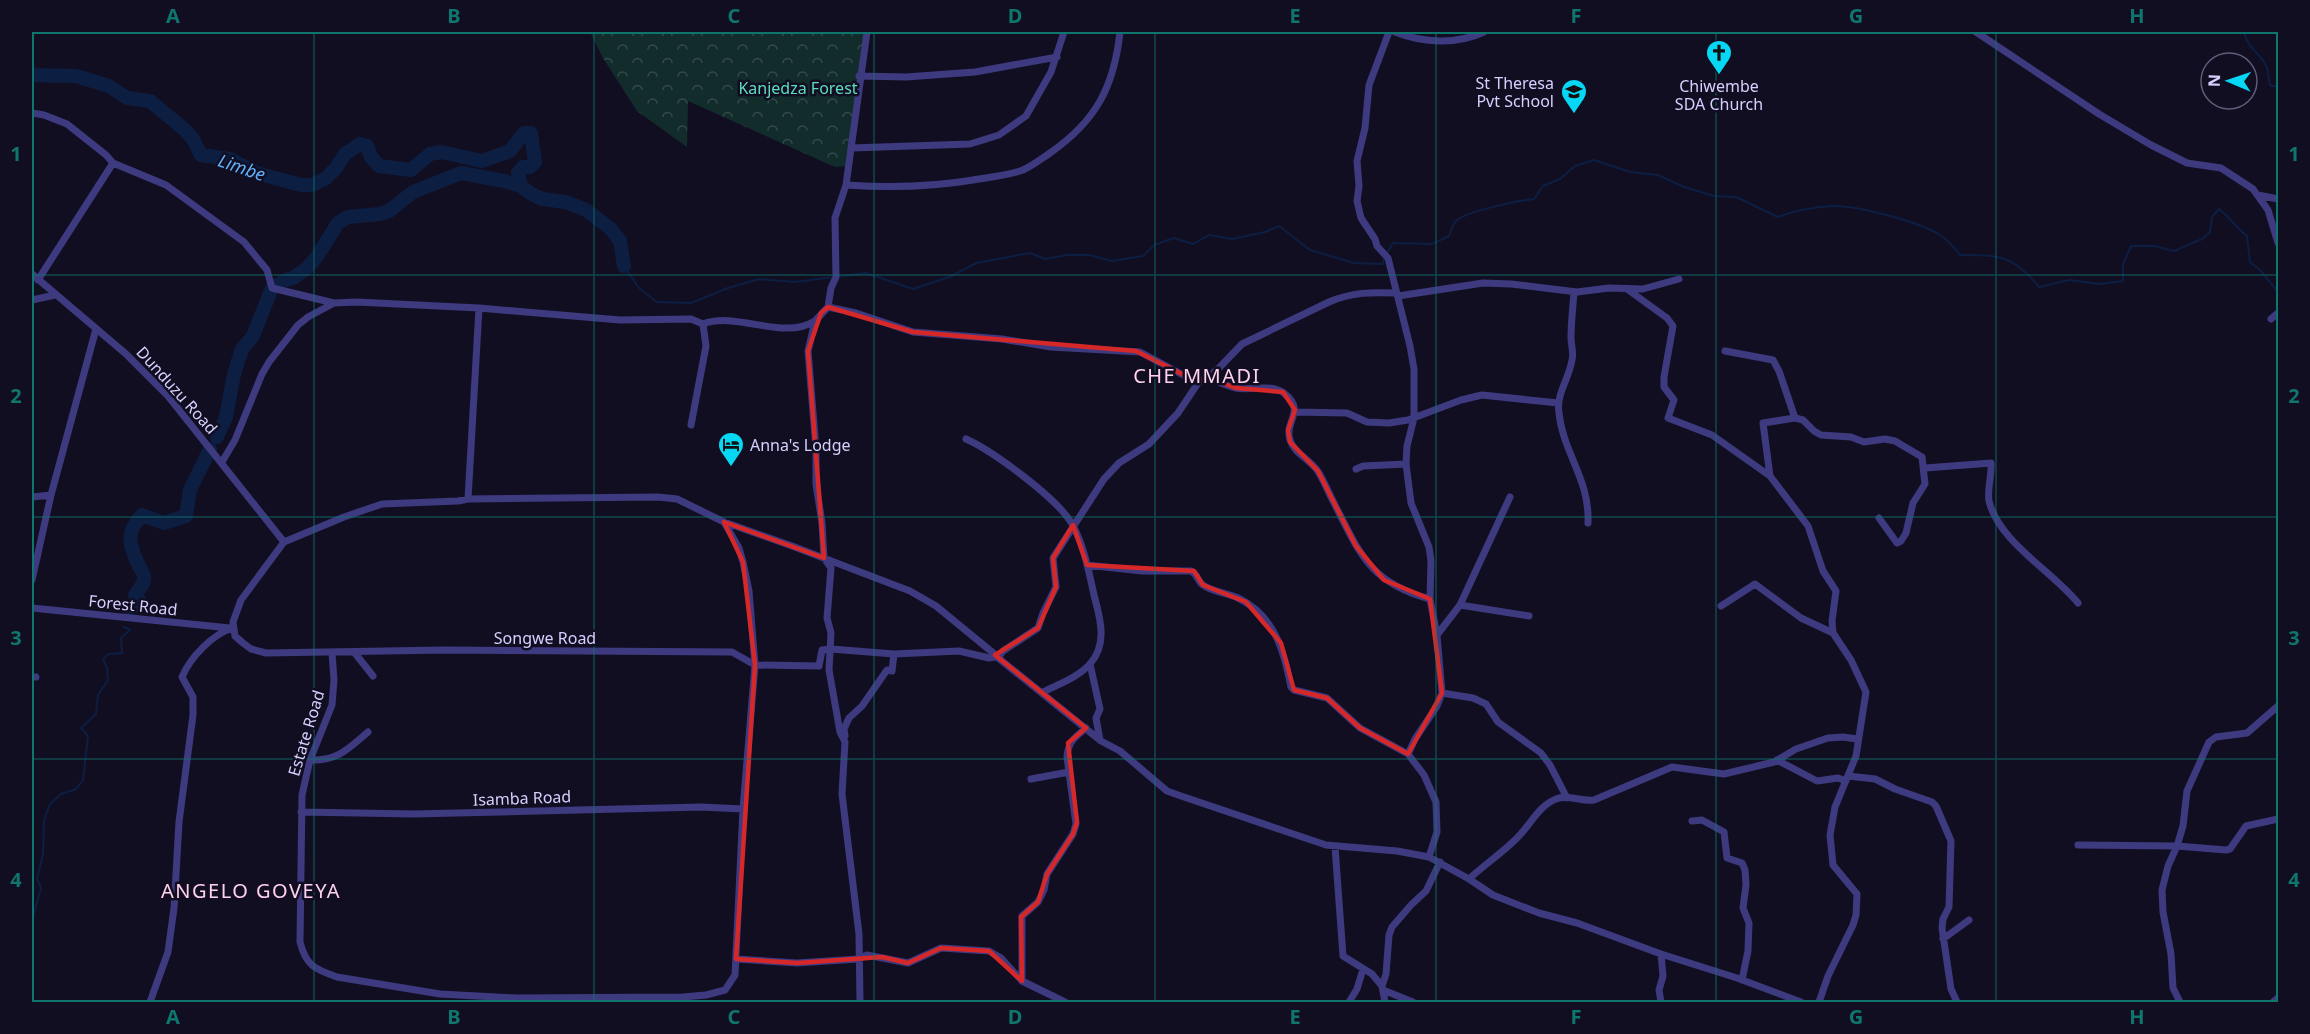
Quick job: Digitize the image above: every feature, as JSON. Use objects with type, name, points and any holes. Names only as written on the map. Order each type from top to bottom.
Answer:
[{"type":"street","points":[[845,742],[840,732],[829,670],[831,633],[827,618],[831,568],[824,558],[816,484],[816,448],[808,351],[815,321],[828,307],[831,288],[836,277],[835,218],[846,185],[859,76],[867,32]]},
{"type":"street","points":[[851,148],[970,144],[994,138],[1026,116],[1052,72],[1064,32]]},
{"type":"street","points":[[846,185],[919,187],[949,184],[1009,174],[1030,166],[1070,138],[1098,107],[1110,83],[1120,32]]},
{"type":"street","points":[[1389,32],[1370,81],[1365,128],[1357,161],[1359,186],[1357,201],[1360,216],[1377,246],[1388,258],[1412,358],[1415,383],[1414,418],[1407,446],[1406,464],[1411,503],[1429,547],[1430,599],[1437,635],[1442,693],[1437,706],[1408,753]]},
{"type":"street","points":[[1395,32],[1415,39],[1441,41],[1470,37],[1484,32]]},
{"type":"street","points":[[1976,32],[2099,114],[2151,145],[2187,163],[2221,168],[2253,189],[2268,210],[2278,243]]},
{"type":"street","points":[[859,76],[915,76],[975,72],[1057,57]]},
{"type":"street","points":[[32,113],[67,124],[113,163],[166,185],[244,242],[267,270],[272,288],[334,303],[479,308],[620,320],[691,319],[703,324],[709,322],[751,323],[792,328],[815,321]]},
{"type":"street","points":[[35,277],[113,163]]},
{"type":"street","points":[[2258,195],[2278,199]]},
{"type":"street","name":"Dunduzu Road","points":[[35,277],[126,354],[168,396],[284,542]]},
{"type":"street","points":[[755,665],[819,666],[822,650],[831,649],[894,654],[959,651],[986,658],[998,656],[996,656],[1038,628],[1056,587],[1053,558],[1104,479],[1119,463],[1139,453],[1158,436],[1178,413],[1198,382],[1218,369],[1242,344],[1329,302],[1361,292],[1397,294],[1489,282],[1574,292],[1609,288],[1643,289],[1679,279]]},
{"type":"street","points":[[1627,289],[1667,318],[1673,327],[1667,349],[1664,377],[1664,387],[1674,400],[1668,418],[1712,435],[1770,476],[1806,523],[1823,572],[1836,591],[1832,621],[1833,633],[1851,660],[1866,692],[1856,756],[1832,820],[1830,835],[1831,857],[1837,871],[1856,891],[1858,898],[1856,915],[1818,1002]]},
{"type":"street","points":[[1574,292],[1571,337],[1573,359],[1558,403],[1562,430],[1584,485],[1588,523]]},
{"type":"street","points":[[32,300],[55,295]]},
{"type":"street","points":[[222,462],[235,440],[269,362],[298,326],[308,317],[334,303]]},
{"type":"street","points":[[828,307],[856,313],[913,332],[1002,339],[1051,347],[1140,352],[1198,382]]},
{"type":"street","points":[[468,499],[479,308]]},
{"type":"street","points":[[2271,319],[2278,313]]},
{"type":"street","points":[[691,425],[706,346],[703,324]]},
{"type":"street","points":[[32,580],[51,495],[96,329]]},
{"type":"street","points":[[1725,351],[1773,360],[1795,418]]},
{"type":"street","points":[[1206,377],[1236,388],[1276,389],[1291,400],[1295,412],[1288,430],[1290,442],[1318,471],[1356,546],[1384,580],[1413,594],[1430,599]]},
{"type":"street","points":[[1295,412],[1347,413],[1371,423],[1389,423],[1414,418],[1461,400],[1482,395],[1558,403]]},
{"type":"street","points":[[1770,476],[1763,423],[1795,418],[1803,420],[1821,435],[1851,437],[1864,442],[1885,439],[1895,441],[1922,457],[1925,484],[1913,503],[1906,533],[1901,541],[1897,543],[1879,518]]},
{"type":"street","points":[[966,439],[989,450],[1064,512],[1073,526],[1087,564],[1100,616],[1102,634],[1099,647],[1090,664],[1078,674],[1043,692]]},
{"type":"street","points":[[1925,468],[1991,463],[1990,502],[2004,530],[2017,546],[2064,586],[2078,603]]},
{"type":"street","points":[[1356,469],[1363,466],[1406,464]]},
{"type":"street","points":[[32,497],[51,495]]},
{"type":"street","points":[[150,1002],[168,952],[174,908],[179,822],[194,705],[193,697],[182,677],[209,642],[232,628],[241,600],[284,542],[382,504],[468,499],[611,496],[677,499],[724,522],[910,591],[936,606],[1101,741],[1120,751],[1167,791],[1335,848],[1397,851],[1429,857],[1493,895],[1521,906],[1577,922],[1661,954],[1801,1002]]},
{"type":"street","points":[[1437,635],[1460,605],[1510,497]]},
{"type":"street","points":[[516,1000],[683,997],[715,994],[725,990],[735,975],[743,809],[755,665],[749,591],[743,562],[739,548],[724,522]]},
{"type":"street","points":[[1087,564],[1142,571],[1191,571],[1203,585],[1246,602],[1271,626],[1281,643],[1291,687],[1294,690],[1328,698],[1360,728],[1408,753],[1424,775],[1436,802],[1437,832],[1429,857]]},
{"type":"street","points":[[1721,606],[1755,584],[1801,618],[1833,633]]},
{"type":"street","points":[[1460,605],[1529,616]]},
{"type":"street","name":"Forest Road","points":[[32,608],[232,628]]},
{"type":"street","name":"Songwe Road","points":[[232,628],[235,636],[251,650],[266,653],[732,652],[755,665]]},
{"type":"street","points":[[354,652],[373,676]]},
{"type":"street","name":"Estate Road","points":[[332,653],[334,680],[332,705],[310,760],[302,795],[300,942],[308,963],[337,977],[440,994],[516,1000]]},
{"type":"street","points":[[860,1002],[852,868],[842,794],[844,729],[849,718],[862,706],[887,670],[892,671],[894,654]]},
{"type":"street","points":[[1090,664],[1100,709],[1096,718],[1101,741]]},
{"type":"street","points":[[1442,693],[1483,702],[1498,722],[1541,753],[1567,798]]},
{"type":"street","points":[[2180,1002],[2173,988],[2171,954],[2161,904],[2164,878],[2177,846],[2184,818],[2185,798],[2207,744],[2216,737],[2247,733],[2278,706]]},
{"type":"street","points":[[1022,981],[1022,916],[1038,902],[1044,890],[1047,873],[1074,834],[1076,824],[1068,744],[1086,728]]},
{"type":"street","points":[[310,760],[337,757],[368,732]]},
{"type":"street","points":[[1469,879],[1515,840],[1543,806],[1555,799],[1594,800],[1672,766],[1724,774],[1777,760],[1796,749],[1828,738],[1857,739]]},
{"type":"street","points":[[1777,760],[1817,781],[1838,778],[1875,779],[1932,802],[1935,806],[1951,841],[1949,907],[1942,924],[1952,989],[1957,1002]]},
{"type":"street","points":[[1031,779],[1069,772]]},
{"type":"street","name":"Isamba Road","points":[[301,812],[414,814],[701,807],[743,809]]},
{"type":"street","points":[[2078,845],[2177,846],[2226,850],[2230,849],[2246,826],[2278,819]]},
{"type":"street","points":[[1692,821],[1702,820],[1724,832],[1727,858],[1742,863],[1745,867],[1746,885],[1743,908],[1749,923],[1748,951],[1742,980]]},
{"type":"street","points":[[1335,848],[1342,953],[1345,958],[1378,978],[1383,988],[1385,1002]]},
{"type":"street","points":[[1383,988],[1389,935],[1392,927],[1426,891],[1440,862]]},
{"type":"street","points":[[1943,939],[1969,920]]},
{"type":"street","points":[[736,959],[797,963],[859,958],[867,955],[908,963],[941,948],[989,951],[1000,958],[1022,981],[1065,1002]]},
{"type":"street","points":[[1661,954],[1663,976],[1659,990],[1661,1002]]},
{"type":"street","points":[[1348,1002],[1357,989],[1363,969]]},
{"type":"street","points":[[1383,988],[1413,1002]]},
{"type":"street","points":[[2273,1002],[2278,998]]},
{"type":"highlighted area","points":[[828,307],[839,309],[913,332],[1136,351],[1198,382],[1206,377],[1236,388],[1283,392],[1295,410],[1288,430],[1290,442],[1318,471],[1356,546],[1384,580],[1430,599],[1442,693],[1408,754],[1360,728],[1327,698],[1294,690],[1281,643],[1246,602],[1203,585],[1194,571],[1087,565],[1073,525],[1053,558],[1056,587],[1038,628],[995,655],[1086,728],[1068,743],[1077,822],[1073,834],[1047,874],[1038,902],[1021,917],[1022,981],[989,951],[941,948],[908,963],[882,957],[797,963],[736,959],[755,665],[743,562],[724,522],[824,558],[808,351],[821,313]]},
{"type":"green space","name":"Kanjedza Forest","points":[[590,32],[865,32],[847,166],[835,167],[688,101],[687,147],[637,111],[603,58]]},
{"type":"waterway","points":[[2244,32],[2248,43],[2265,64],[2271,86],[2278,86]]},
{"type":"waterway","name":"Limbe","points":[[32,75],[76,76],[109,86],[127,98],[150,101],[185,130],[193,139],[201,155],[230,159],[256,173],[301,185],[312,185],[326,178],[345,154],[360,144],[367,146],[371,157],[379,166],[411,170],[430,154],[441,152],[482,161],[510,151],[524,133],[531,133],[535,162],[530,167],[523,167],[518,173],[521,186],[542,199],[566,202],[586,210],[611,229],[620,241],[624,266]]},
{"type":"waterway","points":[[1387,253],[1393,243],[1432,244],[1449,236],[1455,222],[1469,214],[1534,199],[1543,186],[1560,179],[1575,166],[1594,160],[1630,172],[1658,175],[1684,187],[1714,196],[1736,197],[1778,217],[1805,209],[1833,206],[1858,208],[1890,216],[1935,232],[1960,255],[1995,257],[2013,263],[2030,276],[2039,287],[2069,280],[2099,284],[2123,281],[2123,264],[2131,246],[2154,246],[2174,251],[2202,239],[2210,232],[2212,217],[2219,209],[2247,236],[2250,262],[2260,270],[2278,292]]},
{"type":"waterway","points":[[217,437],[226,417],[234,374],[242,349],[253,336],[272,288],[306,269],[316,258],[338,223],[348,217],[389,211],[413,192],[461,173],[521,186]]},
{"type":"waterway","points":[[624,266],[639,288],[657,302],[691,303],[728,288],[759,279],[795,282],[866,273],[913,289],[952,276],[976,263],[1030,253],[1045,259],[1067,255],[1089,255],[1112,261],[1143,256],[1154,245],[1174,238],[1193,244],[1209,235],[1232,239],[1265,232],[1279,226],[1310,250],[1354,263],[1383,264],[1384,258]]},
{"type":"waterway","points":[[130,608],[141,603],[135,595],[144,578],[131,545],[133,528],[142,515],[164,523],[186,516],[190,490],[210,449]]},
{"type":"waterway","points":[[32,920],[41,888],[37,879],[43,854],[44,820],[50,804],[61,794],[76,789],[83,780],[88,736],[81,728],[96,714],[98,695],[108,680],[107,668],[103,659],[109,654],[122,653],[121,638],[130,630],[124,627]]},
{"type":"place","name":"Chiwembe SDA Church","points":[[1719,76]]},
{"type":"place","name":"St Theresa Pvt School","points":[[1574,115]]},
{"type":"place","name":"Anna's Lodge","points":[[731,468]]},
{"type":"district","name":"CHE MMADI","points":[[1197,375]]},
{"type":"district","name":"ANGELO GOVEYA","points":[[251,890]]}]
